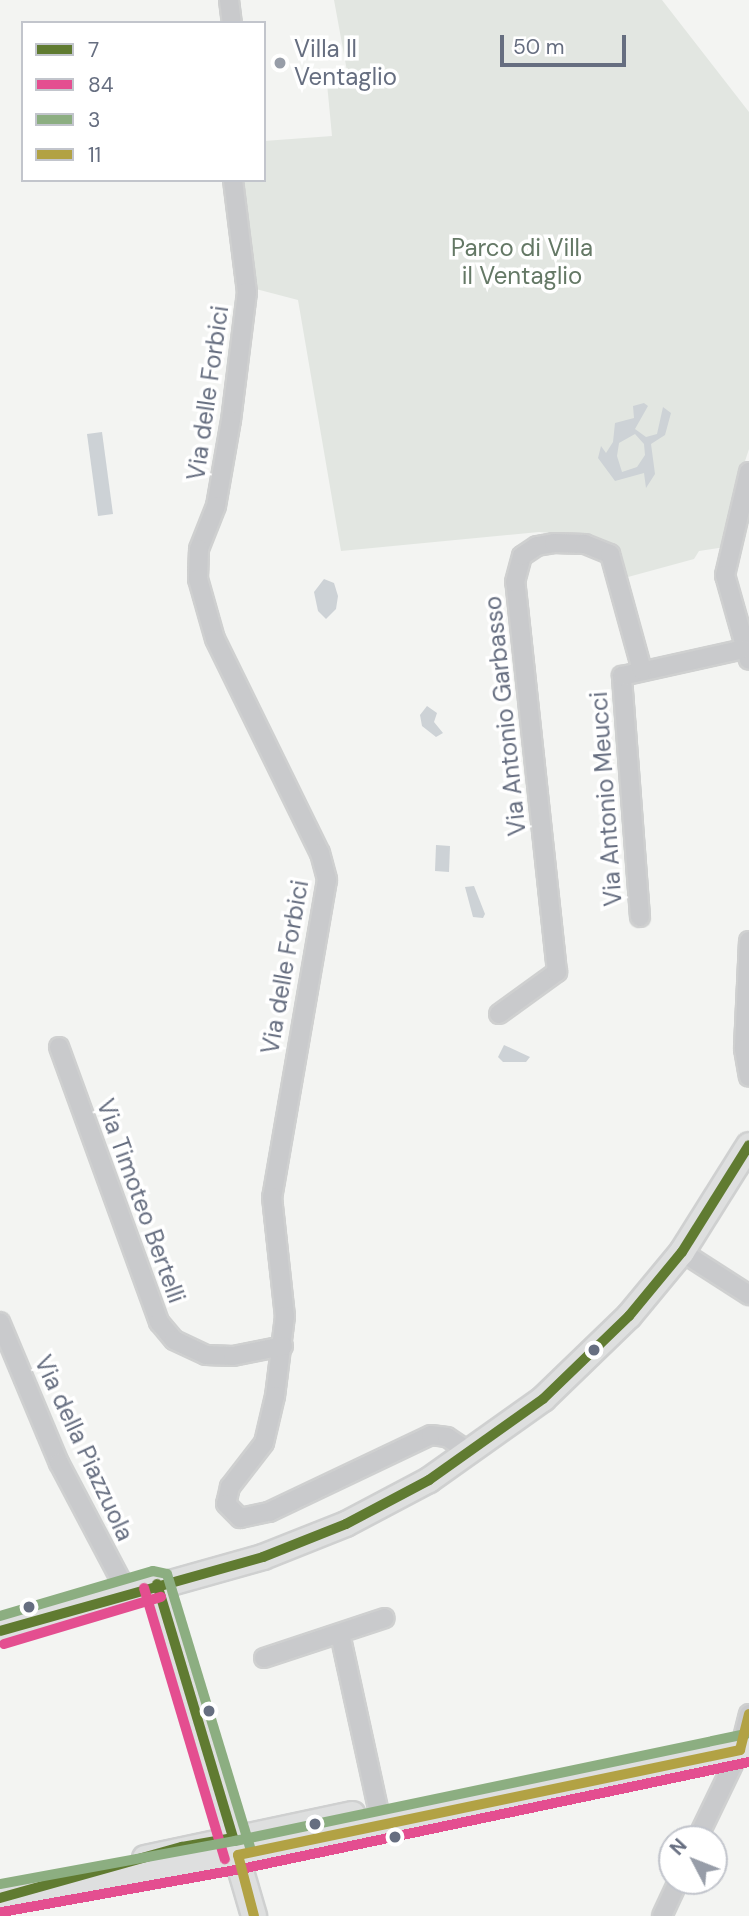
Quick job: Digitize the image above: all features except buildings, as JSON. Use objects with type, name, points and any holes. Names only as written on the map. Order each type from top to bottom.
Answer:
[{"type":"main road","points":[[0,1631],[127,1592],[240,1564],[311,1539],[396,1499],[471,1452],[580,1365],[682,1252],[749,1145]]},
{"type":"main road","points":[[157,1584],[254,1916]]},
{"type":"main road","points":[[235,1846],[378,1809],[746,1736]]},
{"type":"main road","points":[[7,1897],[183,1847],[235,1846],[746,1736]]},
{"type":"street","points":[[229,0],[232,21]]},
{"type":"street","name":"Via delle Forbici","points":[[233,182],[247,292],[216,506],[199,549],[200,590],[215,639],[320,853],[327,880],[272,1197],[285,1316],[283,1346],[264,1443],[226,1493],[226,1504],[236,1516],[250,1518],[289,1504],[431,1435],[447,1437],[471,1452]]},
{"type":"street","points":[[747,654],[726,582],[729,548],[749,472]]},
{"type":"street","name":"Via Antonio Garbasso","points":[[499,1013],[558,972],[515,582],[522,556],[554,542],[584,544],[610,554],[642,670]]},
{"type":"street","name":"Via Antonio Meucci","points":[[640,917],[622,676],[642,670],[747,654]]},
{"type":"street","points":[[749,941],[749,1077]]},
{"type":"street","name":"Via Timoteo Bertelli","points":[[59,1046],[159,1322],[174,1339],[206,1355],[233,1356],[283,1346]]},
{"type":"street","points":[[682,1252],[749,1295]]},
{"type":"street","name":"Via della Piazzuola","points":[[0,1322],[59,1463],[127,1592]]},
{"type":"street","points":[[264,1658],[385,1618]]},
{"type":"street","points":[[340,1634],[378,1809]]},
{"type":"street","points":[[704,1825],[746,1736]]},
{"type":"street","points":[[662,1916],[672,1895]]},
{"type":"green space","name":"Parco di Villa il Ventaglio","points":[[334,0],[662,0],[749,112],[749,449],[732,501],[725,547],[699,551],[694,559],[628,577],[614,550],[587,536],[539,532],[341,551],[298,300],[252,288],[241,182],[266,182],[266,141],[332,136],[326,73],[347,71]]},
{"type":"shaded area","points":[[644,403],[648,406],[635,429],[646,437],[657,434],[663,407],[671,413],[665,435],[651,444],[655,474],[646,488],[644,473],[615,481],[598,458],[601,446],[606,453],[613,442],[615,423],[634,418],[633,406]],"holes":[[[635,434],[644,444],[645,455],[637,467],[622,472],[617,456],[619,443]]]},
{"type":"shaded area","points":[[102,432],[113,514],[98,516],[87,434]]},
{"type":"shaded area","points":[[324,579],[334,583],[338,596],[336,609],[326,619],[318,611],[314,592]]},
{"type":"shaded area","points":[[427,706],[437,713],[434,722],[443,733],[436,737],[422,726],[420,715]]},
{"type":"shaded area","points":[[436,845],[450,846],[449,872],[435,871]]},
{"type":"shaded area","points":[[474,886],[485,914],[483,918],[473,917],[465,887]]},
{"type":"shaded area","points":[[504,1045],[530,1057],[526,1062],[503,1062],[498,1057]]},
{"type":"transit line","name":"7","points":[[0,1631],[263,1557],[346,1524],[429,1480],[543,1399],[629,1316],[682,1252],[749,1145]]},
{"type":"transit line","name":"3","points":[[0,1616],[153,1571],[167,1574],[251,1851]]},
{"type":"transit line","name":"7","points":[[157,1584],[233,1838]]},
{"type":"transit line","name":"84","points":[[144,1588],[225,1859]]},
{"type":"transit line","name":"84","points":[[4,1644],[161,1597]]},
{"type":"transit line","name":"11","points":[[254,1916],[238,1855],[740,1750],[749,1714]]},
{"type":"transit line","name":"3","points":[[0,1884],[235,1841],[746,1734]]},
{"type":"transit line","name":"84","points":[[2,1912],[241,1869],[749,1762]]},
{"type":"transit line","name":"7","points":[[0,1898],[182,1847],[233,1838]]},
{"type":"place","name":"Villa Il Ventaglio","points":[[280,63]]}]
